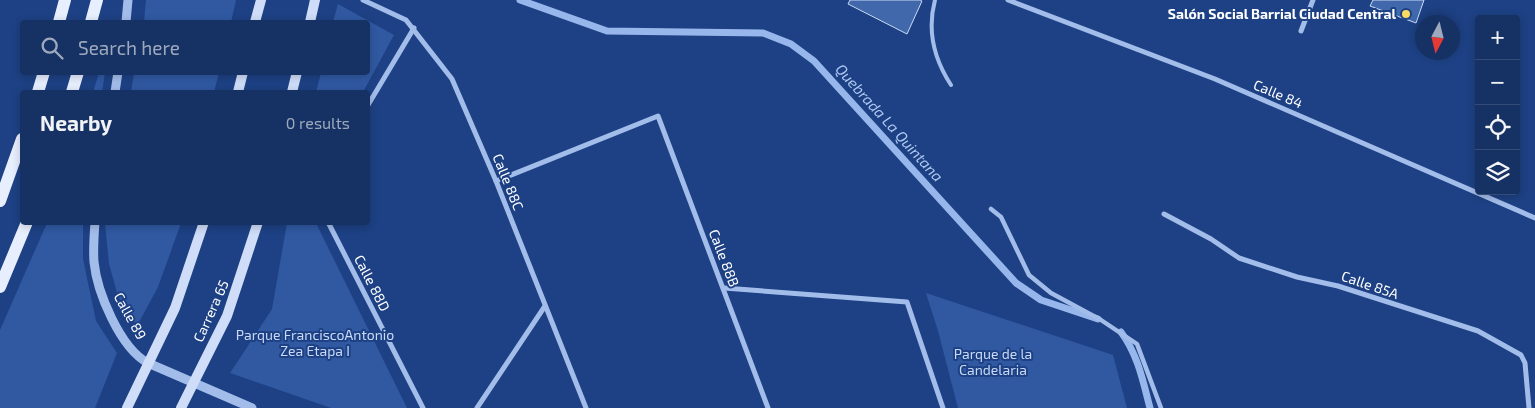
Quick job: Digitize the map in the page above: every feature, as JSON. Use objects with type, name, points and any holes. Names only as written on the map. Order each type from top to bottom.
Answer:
[{"type":"main road","points":[[60,20],[65,0]]},
{"type":"main road","points":[[92,20],[97,0]]},
{"type":"main road","points":[[256,20],[261,0]]},
{"type":"main road","points":[[310,20],[315,0]]},
{"type":"main road","points":[[39,90],[43,75]]},
{"type":"main road","points":[[73,90],[77,75]]},
{"type":"main road","points":[[238,90],[242,75]]},
{"type":"main road","points":[[292,90],[296,75]]},
{"type":"main road","points":[[0,201],[20,145]]},
{"type":"main road","points":[[0,287],[26,225]]},
{"type":"main road","points":[[127,408],[175,308],[203,225]]},
{"type":"main road","name":"Carrera 65","points":[[181,408],[240,283],[257,225]]},
{"type":"street","points":[[126,20],[128,0]]},
{"type":"street","name":"Calle 88C","points":[[363,0],[406,20],[452,79],[496,181],[586,408]]},
{"type":"street","name":"Calle 84","points":[[1008,0],[1216,79],[1535,218]]},
{"type":"street","points":[[1301,30],[1313,0]]},
{"type":"street","points":[[370,102],[414,28]]},
{"type":"street","points":[[115,90],[118,75]]},
{"type":"street","name":"Calle 88B","points":[[496,181],[658,116],[768,408]]},
{"type":"street","points":[[991,209],[1002,217],[1029,275],[1051,293],[1137,344],[1161,408]]},
{"type":"street","name":"Calle 85A","points":[[1164,214],[1211,239],[1239,258],[1297,277],[1338,286],[1478,331],[1521,355],[1525,363],[1529,408]]},
{"type":"street","name":"Calle 89","points":[[95,225],[94,263],[103,298],[127,344],[148,363],[252,408]]},
{"type":"street","name":"Calle 88D","points":[[330,225],[423,408]]},
{"type":"street","points":[[724,288],[907,302],[943,408]]},
{"type":"street","points":[[477,408],[545,306]]},
{"type":"lane","points":[[935,0],[931,32],[940,68],[951,85]]},
{"type":"green space","points":[[146,0],[236,0],[231,20],[144,20]]},
{"type":"green space","points":[[338,4],[367,20],[334,20]]},
{"type":"green space","points":[[370,22],[394,35],[364,90],[317,90],[320,75],[370,75]]},
{"type":"green space","points":[[98,75],[105,75],[102,90],[94,90]]},
{"type":"green space","points":[[134,75],[218,75],[215,90],[131,90]]},
{"type":"green space","points":[[46,225],[83,225],[83,259],[96,321],[117,353],[95,408],[0,408],[0,330]]},
{"type":"green space","points":[[105,225],[180,225],[158,287],[137,326],[118,296],[109,264]]},
{"type":"green space","name":"Parque FranciscoAntonio Zea Etapa I","points":[[287,225],[317,225],[407,408],[331,408],[230,373],[272,309]]},
{"type":"green space","name":"Parque de la Candelaria","points":[[926,293],[1113,355],[1127,408],[958,408]]},
{"type":"building","points":[[850,0],[922,1],[907,34],[848,4]]},
{"type":"building","name":"Salón Social Barrial Ciudad Central","points":[[1373,0],[1424,0],[1419,15],[1415,15],[1415,23],[1370,6]]},
{"type":"waterway","name":"Quebrada La Quintana","points":[[520,0],[607,31],[763,33],[791,44],[814,61],[1016,283],[1041,300],[1098,319]]},
{"type":"waterway","name":"Quebrada La Quintana","points":[[1121,332],[1136,359],[1150,408]]},
{"type":"place","name":"Salón Social Barrial Ciudad Central","points":[[1406,14]]}]
